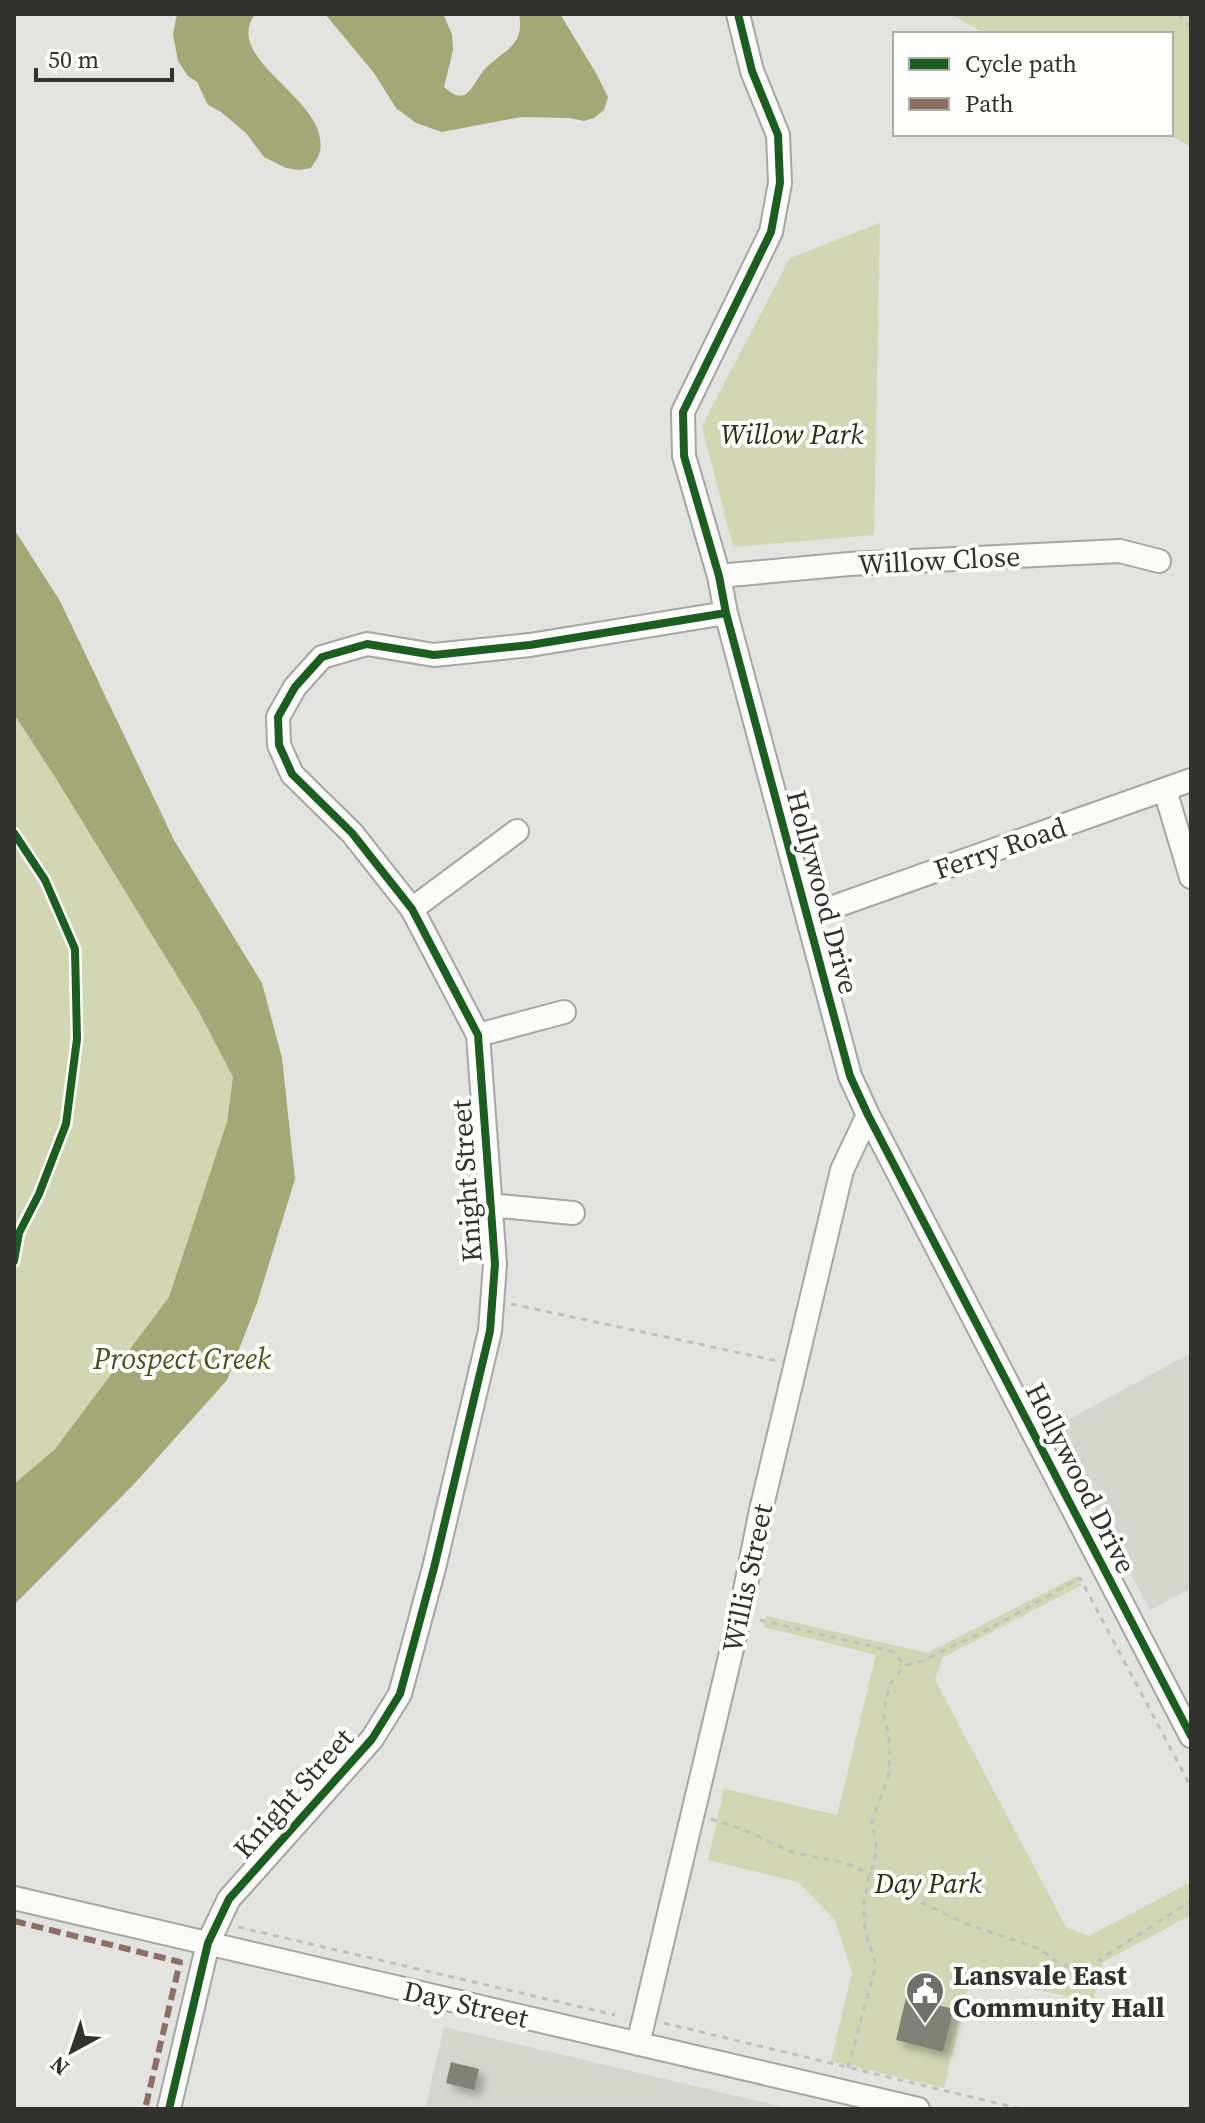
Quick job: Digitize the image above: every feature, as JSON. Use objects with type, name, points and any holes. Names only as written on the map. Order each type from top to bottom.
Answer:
[{"type":"street","name":"Hollywood Drive","points":[[738,14],[752,71],[778,135],[780,183],[771,232],[683,412],[684,456],[719,576],[726,613],[850,1076],[1191,1736]]},
{"type":"street","name":"Willow Close","points":[[719,576],[849,564],[1120,551],[1159,561]]},
{"type":"street","name":"Knight Street","points":[[169,2109],[208,1943],[229,1899],[372,1739],[400,1694],[434,1568],[490,1331],[495,1264],[478,1035],[412,909],[352,833],[292,774],[279,745],[278,717],[295,687],[322,657],[367,644],[434,655],[530,645],[726,613]]},
{"type":"street","name":"Ferry Road","points":[[808,916],[1191,780]]},
{"type":"street","points":[[1165,790],[1191,877]]},
{"type":"street","points":[[412,909],[517,831]]},
{"type":"street","points":[[478,1035],[564,1012]]},
{"type":"street","name":"Willis Street","points":[[638,2044],[842,1170],[868,1115]]},
{"type":"street","points":[[490,1205],[573,1213]]},
{"type":"street","name":"Day Street","points":[[14,1898],[908,2108]]},
{"type":"path","points":[[1178,14],[1191,28]]},
{"type":"path","points":[[492,1300],[796,1365]]},
{"type":"path","points":[[848,2069],[876,1965],[865,1931],[864,1903],[869,1873],[875,1862],[872,1821],[888,1777],[889,1735],[883,1714],[890,1684],[905,1665],[922,1661],[991,1628],[1080,1578],[1191,1787]]},
{"type":"path","points":[[740,1615],[892,1651],[905,1665]]},
{"type":"path","points":[[693,1812],[742,1829],[794,1853],[845,1863],[890,1882],[919,1901],[964,1923],[1040,1949],[1074,1969],[1088,1967],[1191,1901]]},
{"type":"path","points":[[235,1926],[615,2015]]},
{"type":"path","points":[[664,2024],[1021,2109]]},
{"type":"shaded area","points":[[1191,1353],[1191,1588],[1150,1610],[1053,1428]]},
{"type":"shaded area","points":[[444,2027],[792,2109],[425,2109]]},
{"type":"green space","points":[[950,14],[1191,14],[1191,147],[1172,136],[1173,32],[982,32]]},
{"type":"green space","name":"Willow Park","points":[[880,223],[874,535],[733,547],[702,426],[790,258]]},
{"type":"green space","points":[[14,714],[198,1010],[233,1077],[227,1122],[169,1297],[55,1449],[14,1484]]},
{"type":"green space","name":"Day Park","points":[[1077,1576],[1082,1585],[942,1658],[935,1680],[1066,1927],[1089,1936],[1191,1882],[1191,1915],[1103,1962],[1093,2002],[971,1975],[944,2088],[831,2061],[852,1973],[835,1920],[798,1882],[708,1860],[724,1789],[837,1815],[876,1655],[764,1627],[766,1616],[928,1653]]},
{"type":"water","points":[[177,14],[255,14],[248,31],[252,48],[309,114],[319,132],[320,151],[311,168],[286,168],[264,157],[246,133],[208,105],[197,82],[188,76],[178,61],[173,34]]},
{"type":"water","points":[[325,14],[443,14],[452,34],[453,50],[444,87],[460,96],[469,92],[485,69],[516,41],[519,14],[560,14],[608,97],[604,110],[584,121],[521,117],[442,132],[416,123],[396,108],[374,73]]},
{"type":"water","name":"Prospect Creek","points":[[14,529],[60,601],[174,840],[262,983],[282,1058],[295,1179],[257,1303],[227,1380],[135,1483],[14,1605],[14,1484],[55,1449],[169,1297],[227,1122],[233,1077],[198,1010],[14,714]]},
{"type":"building","name":"Lansvale East Community Hall","points":[[906,1998],[954,2009],[943,2052],[896,2040]]},
{"type":"building","points":[[451,2062],[479,2069],[474,2090],[446,2083]]},
{"type":"marked path","points":[[14,1921],[180,1962],[145,2109]]},
{"type":"cycle path","points":[[738,14],[752,71],[778,135],[780,183],[771,232],[683,412],[684,456],[719,576],[726,613],[850,1076],[1191,1736]]},
{"type":"cycle path","points":[[169,2109],[208,1943],[229,1899],[372,1739],[400,1694],[434,1568],[490,1331],[495,1264],[478,1035],[412,909],[352,833],[292,774],[279,745],[278,717],[295,687],[322,657],[367,644],[434,655],[530,645],[726,613]]},
{"type":"cycle path","points":[[14,833],[45,880],[75,949],[77,1039],[66,1124],[39,1194],[19,1233],[14,1261]]},
{"type":"place","name":"Lansvale East Community Hall","points":[[925,2025]]}]
